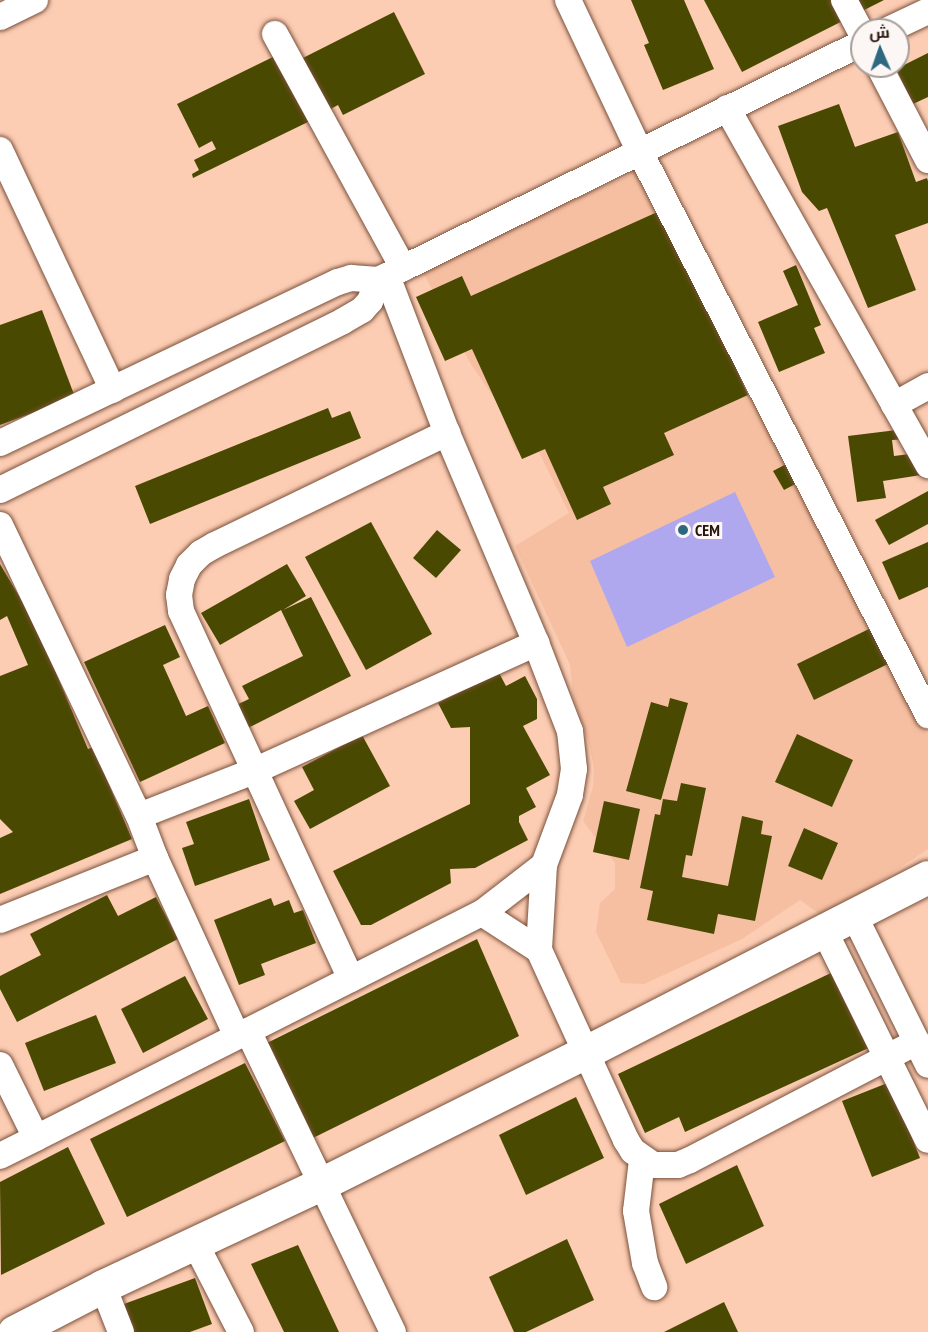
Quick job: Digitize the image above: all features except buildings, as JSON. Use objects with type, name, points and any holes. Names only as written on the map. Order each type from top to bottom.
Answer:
[{"type":"main road","points":[[14,1332],[102,1286],[321,1184],[586,1052],[928,877]]},
{"type":"street","points":[[0,17],[35,0]]},
{"type":"street","points":[[568,0],[639,150],[928,715]]},
{"type":"street","points":[[844,0],[854,18]]},
{"type":"street","points":[[910,20],[928,11]]},
{"type":"street","points":[[274,34],[389,275],[447,433],[536,643],[570,731],[574,769],[570,795],[544,865],[539,951],[626,1140],[642,1160],[660,1166],[678,1165],[886,1058],[923,1053],[854,915]]},
{"type":"street","points":[[0,443],[338,282],[351,278],[389,275],[639,150],[850,49]]},
{"type":"street","points":[[885,78],[928,160]]},
{"type":"street","points":[[727,108],[928,465]]},
{"type":"street","points":[[4,165],[113,390]]},
{"type":"street","points":[[0,489],[343,321],[362,310],[389,275]]},
{"type":"street","points":[[894,405],[928,386]]},
{"type":"street","points":[[351,979],[181,611],[179,595],[182,579],[189,565],[201,553],[447,433]]},
{"type":"street","points":[[0,525],[139,816],[155,858],[242,1034],[321,1184],[393,1332]]},
{"type":"street","points":[[139,816],[254,771],[536,643]]},
{"type":"street","points":[[0,920],[155,858]]},
{"type":"street","points":[[0,1156],[482,913],[544,865]]},
{"type":"street","points":[[482,913],[539,951]]},
{"type":"street","points":[[824,930],[928,1140]]},
{"type":"street","points":[[0,1065],[36,1138]]},
{"type":"street","points":[[642,1160],[636,1211],[643,1255],[654,1287]]},
{"type":"street","points":[[195,1243],[241,1332]]},
{"type":"street","points":[[102,1286],[121,1332]]},
{"type":"shaded area","name":"CEM","points":[[643,169],[928,735],[928,849],[825,918],[800,900],[742,939],[644,984],[621,983],[596,932],[600,903],[615,889],[615,863],[583,821],[593,787],[594,767],[588,740],[573,696],[570,665],[515,546],[569,513],[536,446],[516,451],[498,404],[469,361],[421,268]]},
{"type":"shaded area","points":[[735,492],[775,577],[627,647],[590,561]]},
{"type":"place","name":"CEM","points":[[683,530]]}]
